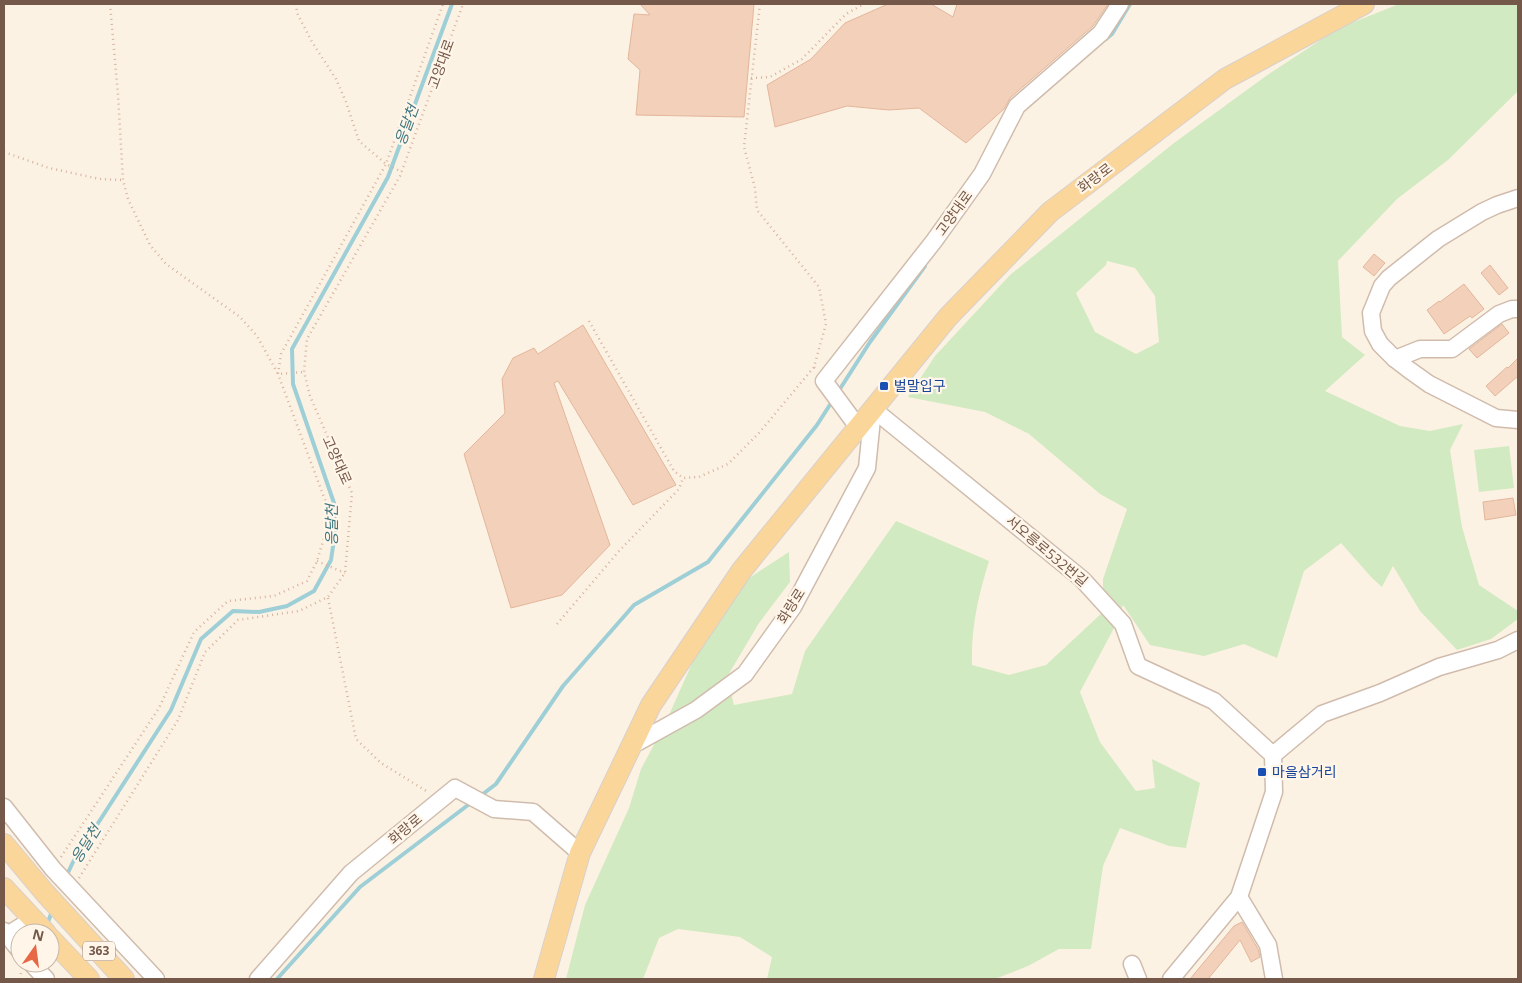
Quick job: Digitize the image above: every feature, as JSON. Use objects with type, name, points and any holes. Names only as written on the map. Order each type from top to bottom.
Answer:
[{"type":"main road","name":"화랑로","points":[[544,979],[580,853],[651,705],[742,570],[948,317],[1050,212],[1225,79],[1364,4]]},
{"type":"main road","name":"363","points":[[4,844],[45,893],[124,979]]},
{"type":"main road","name":"363","points":[[4,888],[37,923]]},
{"type":"main road","name":"363","points":[[60,948],[90,979]]},
{"type":"street","name":"고양대로","points":[[824,380],[934,240],[982,174],[1017,106],[1101,33],[1120,4]]},
{"type":"street","points":[[1518,198],[1482,212],[1438,239],[1389,278],[1382,286],[1370,314],[1373,331],[1380,344],[1395,359],[1429,384],[1496,418],[1518,420]]},
{"type":"street","points":[[1395,359],[1420,349],[1452,349],[1499,314],[1518,307]]},
{"type":"street","points":[[824,380],[858,427]]},
{"type":"street","name":"화랑로","points":[[632,746],[696,710],[744,674],[788,614],[867,468],[873,409]]},
{"type":"street","name":"서오릉로532번길","points":[[873,409],[1082,579],[1123,624],[1138,666],[1214,700],[1273,755]]},
{"type":"street","points":[[1171,979],[1239,897],[1274,792],[1273,755],[1322,714],[1380,693],[1439,667],[1498,650],[1518,640]]},
{"type":"street","name":"화랑로","points":[[258,979],[351,873],[455,788],[494,809],[533,812],[580,853]]},
{"type":"street","points":[[4,807],[71,889],[156,979]]},
{"type":"street","points":[[1239,897],[1268,945],[1274,979]]},
{"type":"street","points":[[1132,964],[1138,979]]},
{"type":"path","points":[[110,4],[118,95],[122,180],[128,199],[150,245],[166,264],[240,318],[257,336],[278,374],[302,372]]},
{"type":"path","points":[[296,4],[297,12],[312,42],[336,79],[359,140],[386,164],[401,172]]},
{"type":"path","name":"고양대로","points":[[56,872],[159,708],[194,632],[228,601],[274,596],[306,581],[317,561],[327,528],[325,500],[278,374],[281,354],[386,164],[443,4]]},
{"type":"path","name":"고양대로","points":[[345,573],[352,493],[310,396],[302,372],[306,339],[401,172],[463,4]]},
{"type":"path","points":[[589,321],[674,471],[683,478],[700,477],[728,464],[759,433],[814,367],[826,324],[819,287],[757,210],[755,188],[744,147],[760,4]]},
{"type":"path","points":[[751,78],[770,77],[802,59],[846,14],[864,4]]},
{"type":"path","points":[[4,152],[49,168],[100,179],[122,180]]},
{"type":"path","points":[[814,367],[824,380]]},
{"type":"path","points":[[557,624],[620,551],[679,489],[683,478]]},
{"type":"path","points":[[71,889],[178,720],[205,652],[238,620],[299,610],[328,597],[345,573],[317,561]]},
{"type":"path","points":[[328,597],[356,739],[381,763],[440,800]]},
{"type":"green space","points":[[1399,4],[1518,4],[1518,91],[1448,160],[1397,199],[1338,261],[1342,337],[1365,355],[1325,391],[1400,426],[1430,431],[1463,424],[1450,450],[1462,527],[1479,585],[1518,611],[1518,619],[1491,639],[1457,650],[1420,611],[1393,566],[1382,587],[1341,543],[1304,571],[1277,658],[1244,644],[1204,656],[1150,645],[1123,605],[1114,628],[1080,692],[1100,742],[1136,791],[1155,788],[1152,759],[1200,783],[1186,848],[1169,846],[1120,828],[1103,866],[1091,949],[1059,949],[1028,966],[995,979],[767,979],[772,957],[740,937],[678,929],[659,938],[643,979],[566,979],[585,905],[629,808],[641,769],[665,724],[701,643],[746,580],[789,552],[790,582],[759,623],[727,677],[734,705],[792,694],[805,651],[896,521],[989,561],[976,612],[972,665],[1009,675],[1046,665],[1103,612],[1103,579],[1127,509],[1100,494],[1029,434],[985,412],[908,397],[935,356],[1010,275],[1174,143],[1266,76],[1339,28]],"holes":[[[1107,261],[1135,268],[1155,296],[1159,342],[1136,354],[1095,332],[1076,293],[1106,265]]]},
{"type":"green space","points":[[1509,446],[1514,488],[1479,492],[1474,450]]},
{"type":"building","points":[[640,4],[754,4],[744,117],[636,115],[640,70],[628,59],[634,14],[650,15]]},
{"type":"building","points":[[888,4],[931,4],[953,17],[957,4],[1108,4],[1093,26],[1010,98],[1004,109],[966,143],[919,108],[889,110],[847,106],[775,127],[767,85],[811,59],[845,23]]},
{"type":"building","points":[[1374,254],[1385,263],[1374,276],[1363,267]]},
{"type":"building","points":[[1490,265],[1508,288],[1499,295],[1481,273]]},
{"type":"building","points":[[1464,284],[1484,309],[1444,334],[1427,310]]},
{"type":"building","points":[[1502,324],[1509,333],[1477,358],[1469,349]]},
{"type":"building","points":[[583,325],[676,485],[633,505],[558,381],[554,383],[610,545],[562,595],[511,608],[464,454],[505,413],[502,379],[513,358],[534,348],[538,354]]},
{"type":"building","points":[[1518,358],[1518,376],[1495,396],[1486,386]]},
{"type":"building","points":[[1513,498],[1516,515],[1485,520],[1483,502]]},
{"type":"building","points":[[1242,922],[1258,949],[1260,957],[1251,962],[1240,940],[1208,979],[1190,979],[1234,926]]},
{"type":"waterway","name":"응달천","points":[[66,877],[73,862],[171,710],[201,639],[233,611],[259,612],[287,606],[314,591],[331,560],[335,533],[334,503],[293,384],[292,349],[388,177],[452,4]]},
{"type":"waterway","points":[[1106,39],[1112,34],[1130,4]]},
{"type":"waterway","points":[[838,392],[870,342],[925,266]]},
{"type":"waterway","points":[[479,797],[496,784],[563,686],[634,605],[708,562],[817,425],[833,400]]},
{"type":"waterway","points":[[277,979],[360,887],[472,802]]},
{"type":"waterway","name":"응달천","points":[[48,923],[52,911]]},
{"type":"place","name":"벌말입구","points":[[884,386]]},
{"type":"place","name":"마을삼거리","points":[[1262,772]]}]
